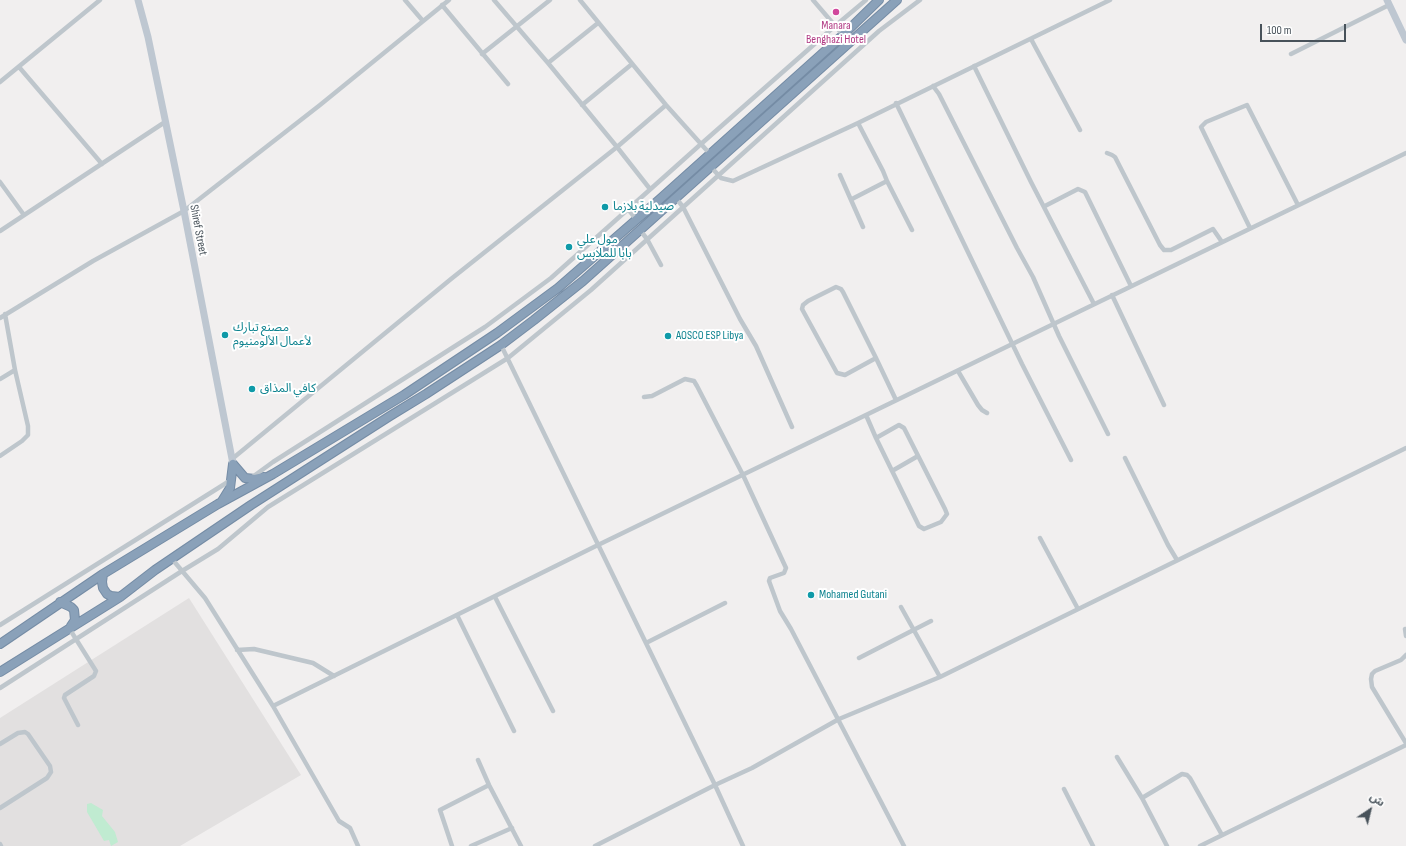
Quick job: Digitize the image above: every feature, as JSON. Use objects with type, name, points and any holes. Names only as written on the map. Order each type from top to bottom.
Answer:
[{"type":"highway","points":[[0,644],[103,574],[218,504],[273,474],[417,387],[497,333],[558,288],[710,154],[879,0]]},
{"type":"highway","points":[[0,672],[120,597],[172,559],[290,480],[426,394],[500,345],[583,281],[897,0]]},
{"type":"highway","points":[[233,462],[245,478],[250,479],[273,474]]},
{"type":"highway","points":[[218,504],[228,492],[232,479],[233,462]]},
{"type":"highway","points":[[103,574],[103,588],[107,594],[120,597]]},
{"type":"highway","points":[[60,602],[74,610],[75,620],[69,628]]},
{"type":"main road","name":"Shiref Street","points":[[138,0],[148,37],[184,211],[233,462]]},
{"type":"main road","points":[[1388,3],[1406,40]]},
{"type":"street","points":[[0,82],[100,0]]},
{"type":"street","points":[[406,0],[423,21]]},
{"type":"street","points":[[0,318],[93,261],[184,211],[320,105],[449,0]]},
{"type":"street","points":[[494,0],[548,63],[650,189]]},
{"type":"street","points":[[482,54],[550,0]]},
{"type":"street","points":[[580,0],[666,105],[710,154]]},
{"type":"street","points":[[813,0],[843,34]]},
{"type":"street","points":[[250,479],[273,462],[485,327],[551,278],[650,189],[866,0]]},
{"type":"street","points":[[0,688],[182,571],[218,550],[268,507],[508,358],[616,268],[879,31],[920,0]]},
{"type":"street","points":[[711,167],[718,176],[729,181],[733,181],[858,123],[896,103],[1110,0]]},
{"type":"street","points":[[1291,54],[1388,3]]},
{"type":"street","points":[[442,5],[508,84]]},
{"type":"street","points":[[548,63],[598,23]]},
{"type":"street","points":[[1031,38],[1080,130]]},
{"type":"street","points":[[582,105],[632,64]]},
{"type":"street","points":[[974,66],[1031,182],[1094,304]]},
{"type":"street","points":[[18,67],[102,164]]},
{"type":"street","points":[[933,86],[939,94],[1017,248],[1033,276],[1108,434]]},
{"type":"street","points":[[896,103],[951,220],[1071,460]]},
{"type":"street","points":[[233,462],[452,279],[617,147],[666,105]]},
{"type":"street","points":[[1250,228],[1201,127],[1206,122],[1247,105],[1298,205]]},
{"type":"street","points":[[0,231],[165,122]]},
{"type":"street","points":[[858,123],[912,230]]},
{"type":"street","points":[[1107,153],[1115,157],[1160,245],[1164,250],[1171,250],[1211,229],[1214,229],[1222,242]]},
{"type":"street","points":[[273,706],[598,545],[1406,153]]},
{"type":"street","points":[[840,175],[852,199],[863,227]]},
{"type":"street","points":[[0,182],[24,215]]},
{"type":"street","points":[[852,199],[887,182]]},
{"type":"street","points":[[1044,206],[1078,189],[1085,192],[1131,286]]},
{"type":"street","points":[[676,198],[683,207],[756,346],[792,428]]},
{"type":"street","points":[[628,209],[636,219]]},
{"type":"street","points":[[640,230],[647,239],[661,265]]},
{"type":"street","points":[[608,258],[616,268]]},
{"type":"street","points":[[583,281],[591,290]]},
{"type":"street","points":[[876,358],[845,374],[837,373],[802,309],[803,304],[836,287],[839,287],[844,292],[876,358],[896,400]]},
{"type":"street","points":[[1112,295],[1164,405]]},
{"type":"street","points":[[1,454],[22,441],[28,435],[28,426],[15,370],[5,314]]},
{"type":"street","points":[[500,345],[508,358],[715,785],[743,846]]},
{"type":"street","points":[[0,379],[15,370]]},
{"type":"street","points":[[958,371],[978,405],[982,410],[987,412]]},
{"type":"street","points":[[644,396],[652,396],[685,379],[694,381],[743,475],[786,568],[784,572],[770,578],[769,581],[780,611],[839,719],[904,846]]},
{"type":"street","points":[[866,415],[876,438],[920,528],[930,528],[941,522],[946,514],[945,509],[902,426],[899,425],[876,438]]},
{"type":"street","points":[[594,846],[752,768],[839,719],[940,677],[1406,448]]},
{"type":"street","points":[[892,471],[918,456]]},
{"type":"street","points":[[1125,458],[1168,545],[1177,560]]},
{"type":"street","points":[[0,624],[232,479]]},
{"type":"street","points":[[1040,538],[1078,609]]},
{"type":"street","points":[[172,559],[205,598],[273,706],[339,821],[350,828],[358,846]]},
{"type":"street","points":[[495,597],[553,711]]},
{"type":"street","points":[[646,643],[725,603]]},
{"type":"street","points":[[901,608],[940,677]]},
{"type":"street","points":[[457,615],[514,731]]},
{"type":"street","points":[[859,658],[931,621]]},
{"type":"street","points":[[69,628],[96,671],[94,676],[65,695],[64,698],[78,725]]},
{"type":"street","points":[[1405,629],[1406,636]]},
{"type":"street","points":[[237,650],[254,649],[313,663],[334,676]]},
{"type":"street","points":[[1200,846],[1208,844],[1222,835],[1406,744],[1372,687],[1371,679],[1372,674],[1375,671],[1401,660],[1406,655]]},
{"type":"street","points":[[0,744],[18,733],[25,732],[28,734],[50,766],[51,772],[47,778],[0,808]]},
{"type":"street","points":[[1117,757],[1142,798],[1167,846]]},
{"type":"street","points":[[478,760],[489,785],[522,846]]},
{"type":"street","points":[[1142,798],[1182,774],[1187,775],[1222,835]]},
{"type":"street","points":[[452,846],[440,810],[489,785]]},
{"type":"street","points":[[1064,789],[1093,846]]},
{"type":"street","points":[[471,846],[512,828]]},
{"type":"shaded area","points":[[189,598],[301,775],[180,846],[0,846],[0,718]]},
{"type":"green space","points":[[91,803],[103,810],[102,816],[115,832],[118,842],[111,846],[109,840],[104,841],[87,812],[87,804]]},
{"type":"place","name":"Manara Benghazi Hotel","points":[[836,12]]},
{"type":"place","name":"صيدلية بلازما","points":[[605,207]]},
{"type":"place","name":"مول علي بابا للملابس","points":[[569,247]]},
{"type":"place","name":"مصنع تبارك لأعمال الألومنيوم","points":[[225,335]]},
{"type":"place","name":"AOSCO ESP Libya","points":[[668,336]]},
{"type":"place","name":"كافي المذاق","points":[[252,389]]},
{"type":"place","name":"Mohamed Gutani","points":[[811,595]]}]
